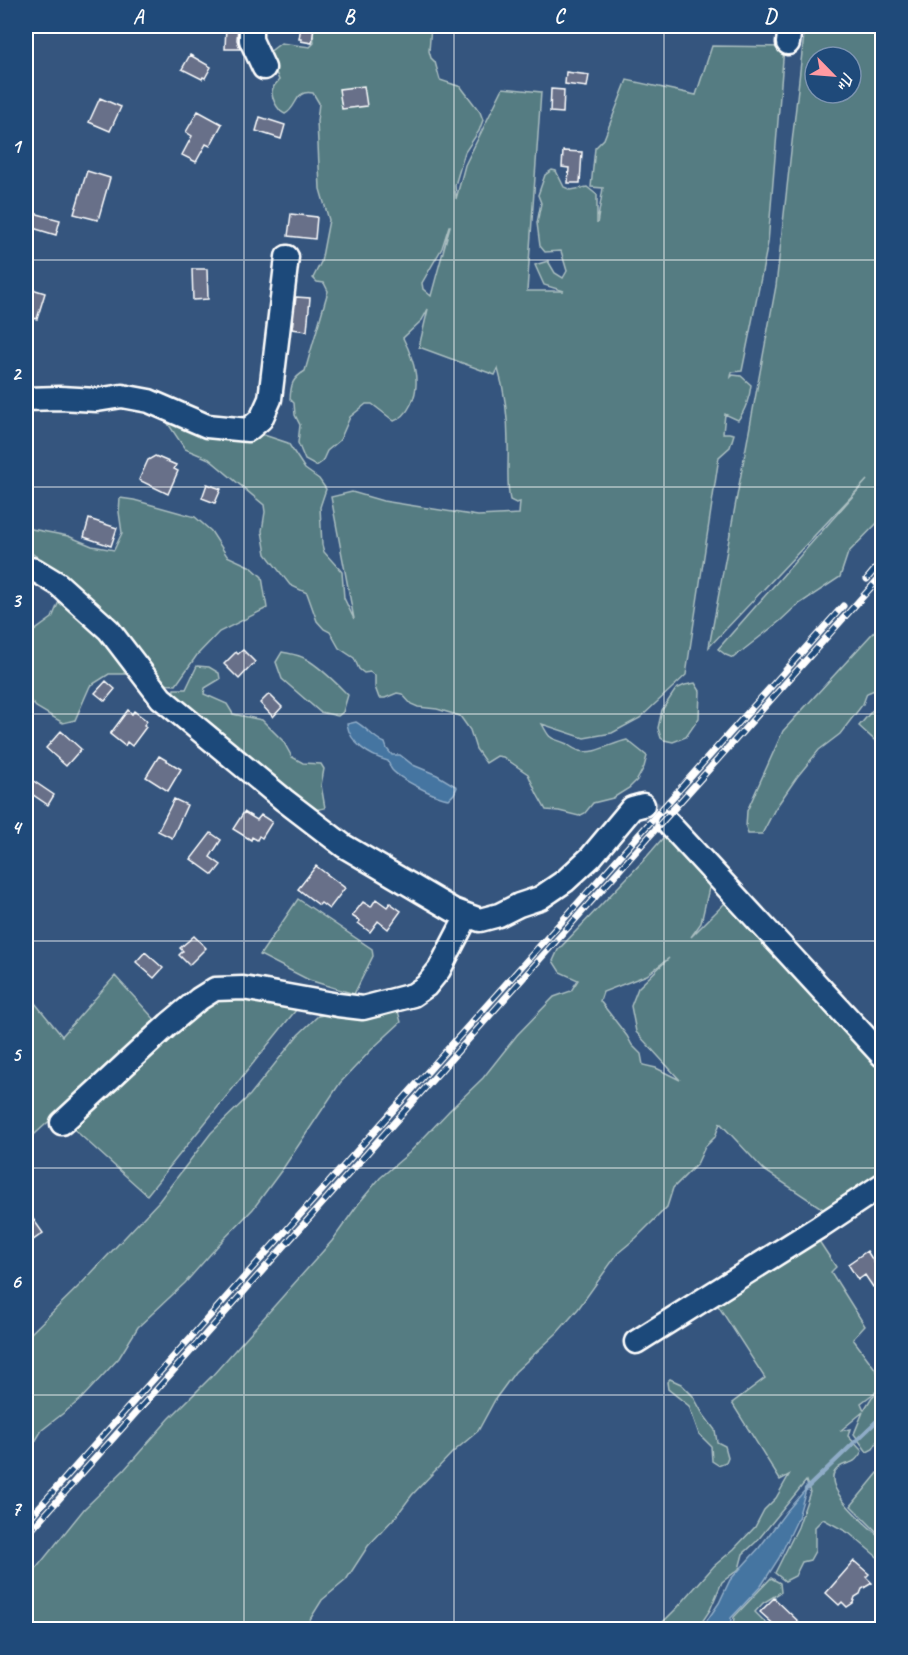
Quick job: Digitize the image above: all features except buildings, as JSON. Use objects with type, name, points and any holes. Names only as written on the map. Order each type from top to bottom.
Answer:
[{"type":"street","points":[[251,26],[251,40],[264,68]]},
{"type":"street","points":[[26,399],[98,400],[122,396],[149,401],[207,426],[248,430],[261,419],[270,399],[287,257]]},
{"type":"street","points":[[26,568],[35,570],[58,584],[75,599],[109,630],[160,698],[284,800],[344,846],[467,916],[480,920],[499,915],[540,898],[565,881],[591,857],[632,808],[643,805]]},
{"type":"street","points":[[668,823],[882,1055]]},
{"type":"street","points":[[62,1123],[169,1024],[215,989],[243,988],[363,1008],[384,1003],[413,994],[426,986],[439,970],[467,916]]},
{"type":"street","points":[[636,1342],[882,1185]]},
{"type":"green space","points":[[315,26],[431,26],[429,51],[440,80],[461,87],[480,112],[483,120],[479,131],[465,152],[455,185],[456,199],[465,165],[503,88],[541,92],[527,291],[564,291],[544,285],[535,265],[548,261],[555,273],[563,278],[567,271],[561,251],[545,252],[540,246],[537,223],[541,203],[538,195],[545,175],[552,170],[556,171],[564,187],[571,190],[587,187],[597,195],[597,224],[603,188],[591,187],[595,148],[604,139],[627,80],[696,95],[712,46],[784,47],[768,243],[742,371],[732,372],[731,377],[741,376],[751,385],[745,408],[738,420],[725,414],[723,433],[734,434],[730,447],[719,457],[686,675],[640,718],[612,733],[584,738],[542,724],[552,738],[578,751],[597,750],[627,740],[647,756],[637,780],[629,788],[613,798],[593,803],[585,813],[579,816],[546,810],[528,774],[503,757],[497,756],[486,763],[476,749],[470,730],[460,716],[437,709],[418,707],[411,704],[402,694],[397,693],[379,698],[375,687],[375,676],[370,672],[364,673],[359,669],[354,658],[339,648],[330,632],[317,621],[307,593],[290,585],[266,554],[262,531],[264,505],[209,459],[185,449],[167,422],[161,418],[250,436],[261,434],[288,443],[305,469],[319,479],[326,489],[320,507],[322,545],[324,552],[342,572],[344,598],[354,619],[331,497],[352,492],[383,501],[478,516],[519,514],[520,502],[510,500],[507,415],[498,369],[495,375],[419,347],[428,309],[422,320],[403,338],[412,359],[416,380],[413,398],[404,415],[394,421],[372,404],[366,404],[350,417],[340,440],[327,451],[322,462],[316,466],[305,460],[298,443],[300,425],[295,415],[294,403],[290,399],[293,382],[305,371],[328,291],[324,283],[317,282],[313,278],[321,262],[329,220],[320,189],[317,121],[319,103],[313,93],[307,93],[299,96],[292,108],[285,114],[280,110],[273,99],[272,91],[279,80],[268,53],[281,43],[310,47],[314,43]],"holes":[[[450,226],[431,296],[423,289],[422,283],[442,248]]]},
{"type":"green space","points":[[805,26],[882,26],[882,518],[848,553],[840,577],[796,606],[733,658],[718,649],[867,480],[709,647],[776,286]]},
{"type":"green space","points":[[120,498],[195,517],[211,531],[227,556],[251,567],[262,577],[267,608],[219,632],[197,655],[176,685],[160,684],[125,674],[109,674],[90,686],[75,720],[63,723],[36,707],[26,696],[26,637],[52,618],[60,599],[54,569],[26,549],[26,528],[68,536],[92,546],[114,550],[122,533]]},
{"type":"green space","points":[[882,623],[882,687],[867,693],[863,704],[840,734],[819,750],[775,809],[762,834],[748,834],[747,811],[783,731]]},
{"type":"green space","points":[[282,652],[306,659],[339,686],[348,695],[343,712],[338,716],[320,712],[282,679],[276,662]]},
{"type":"green space","points":[[197,666],[209,667],[219,673],[220,679],[205,688],[204,694],[227,704],[233,714],[262,720],[283,741],[292,757],[303,763],[321,764],[324,769],[321,785],[325,808],[315,810],[294,798],[277,779],[246,762],[173,695],[174,689],[186,689]]},
{"type":"green space","points":[[695,683],[700,691],[699,718],[686,737],[673,742],[664,740],[658,728],[662,710],[676,689]]},
{"type":"green space","points":[[882,699],[882,747],[859,726]]},
{"type":"green space","points":[[668,832],[677,840],[676,853],[688,856],[706,876],[709,888],[701,923],[691,937],[728,900],[882,1069],[882,1176],[829,1213],[764,1170],[720,1123],[715,1137],[705,1147],[697,1164],[673,1188],[667,1207],[618,1253],[578,1309],[557,1333],[515,1372],[496,1398],[478,1431],[452,1453],[412,1495],[368,1546],[346,1580],[322,1600],[304,1629],[26,1630],[26,1581],[84,1509],[211,1377],[332,1241],[380,1178],[409,1153],[483,1078],[517,1035],[554,997],[571,991],[578,980],[560,972],[553,961],[558,950]],"holes":[[[669,958],[638,988],[631,1006],[636,1032],[680,1080],[656,1068],[643,1065],[641,1054],[600,1001],[603,992],[647,975]]]},
{"type":"green space","points":[[298,899],[372,949],[373,956],[354,994],[309,980],[260,955]]},
{"type":"green space","points":[[115,976],[168,1034],[214,996],[300,1005],[147,1195],[57,1114],[26,1142],[26,992],[62,1036]]},
{"type":"green space","points":[[396,1004],[401,1022],[340,1083],[253,1209],[185,1283],[138,1327],[119,1358],[80,1400],[42,1430],[26,1457],[26,1338],[81,1284],[159,1201],[211,1133],[250,1095],[298,1035],[318,1016]]},
{"type":"green space","points":[[817,1238],[836,1267],[831,1272],[865,1326],[853,1339],[882,1378],[882,1387],[861,1403],[864,1410],[872,1397],[882,1388],[882,1434],[873,1449],[867,1452],[854,1434],[863,1412],[840,1431],[850,1429],[848,1436],[862,1451],[855,1460],[837,1469],[833,1477],[834,1486],[840,1496],[857,1516],[882,1539],[882,1561],[849,1533],[823,1519],[815,1527],[815,1551],[810,1560],[802,1562],[795,1576],[785,1581],[775,1573],[798,1527],[810,1492],[806,1481],[757,1541],[743,1554],[739,1569],[722,1582],[710,1610],[695,1629],[655,1630],[714,1566],[755,1527],[789,1475],[780,1480],[732,1403],[765,1378],[717,1304]]},
{"type":"green space","points":[[670,1379],[681,1384],[693,1396],[715,1430],[717,1442],[725,1446],[728,1457],[726,1462],[718,1465],[712,1461],[711,1446],[699,1434],[689,1406],[668,1389],[667,1382]]},
{"type":"green space","points":[[882,1468],[882,1537],[851,1506]]},
{"type":"green space","points":[[771,1578],[780,1583],[781,1592],[763,1603],[755,1612],[772,1629],[747,1629],[741,1624],[733,1627],[734,1617]]},
{"type":"water","points":[[356,722],[385,743],[392,755],[400,755],[413,765],[457,787],[454,794],[449,799],[436,795],[396,774],[388,761],[374,756],[352,738],[347,724]]},
{"type":"water","points":[[806,1489],[798,1518],[779,1558],[761,1586],[731,1618],[730,1629],[701,1629],[719,1603],[730,1580]]},
{"type":"waterway","points":[[806,1489],[882,1416]]},
{"type":"tunnel","points":[[643,805],[668,823]]},
{"type":"railway","points":[[867,579],[882,561]]},
{"type":"railway","points":[[26,1536],[882,575]]},
{"type":"railway","points":[[26,1522],[843,606]]}]
